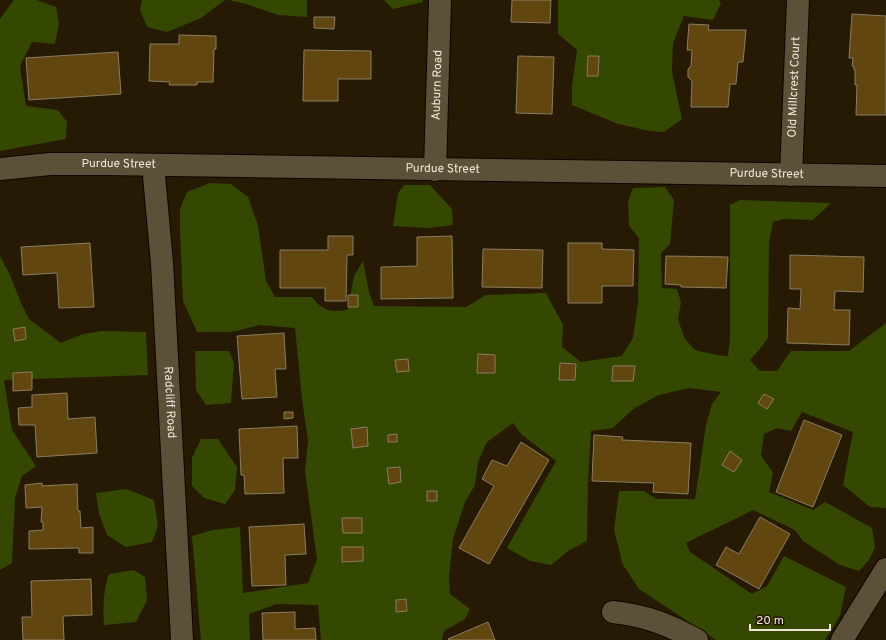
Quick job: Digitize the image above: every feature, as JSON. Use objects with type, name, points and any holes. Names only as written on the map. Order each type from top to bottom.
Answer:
[{"type":"street","name":"Auburn Road","points":[[435,170],[440,0]]},
{"type":"street","name":"Old Millcrest Court","points":[[791,175],[798,0]]},
{"type":"street","name":"Purdue Street","points":[[0,169],[50,164],[153,164],[435,170],[886,176]]},
{"type":"street","name":"Radcliff Road","points":[[153,164],[162,263],[182,640]]},
{"type":"street","points":[[842,640],[886,569]]},
{"type":"street","points":[[613,612],[633,614],[653,619],[675,628],[697,640]]},
{"type":"green space","points":[[14,0],[37,0],[56,7],[59,23],[55,44],[32,42],[20,66],[26,106],[58,110],[67,122],[66,139],[0,151],[0,19]]},
{"type":"green space","points":[[142,0],[225,0],[201,18],[167,32],[147,27],[140,10]]},
{"type":"green space","points":[[229,0],[307,0],[307,17],[278,15]]},
{"type":"green space","points":[[384,0],[423,0],[423,2],[393,9]]},
{"type":"green space","points":[[558,0],[719,0],[721,3],[713,20],[684,16],[673,43],[672,72],[682,119],[664,132],[650,131],[618,124],[572,105],[572,86],[577,50],[558,34]]},
{"type":"green space","points":[[210,183],[231,184],[248,197],[258,225],[266,281],[275,297],[312,297],[320,306],[328,310],[348,310],[354,276],[363,261],[369,292],[374,306],[466,307],[486,295],[546,293],[563,325],[562,347],[581,362],[622,356],[633,338],[638,303],[639,238],[629,226],[628,202],[633,188],[665,187],[674,200],[670,244],[661,253],[662,288],[677,289],[681,302],[678,320],[685,339],[695,350],[728,356],[730,339],[730,205],[740,200],[831,203],[813,220],[784,219],[773,222],[769,242],[768,338],[750,360],[760,371],[777,371],[791,351],[849,351],[886,323],[886,508],[870,507],[843,485],[853,432],[802,412],[791,431],[777,428],[764,434],[761,455],[773,473],[769,492],[813,510],[825,502],[872,528],[875,547],[869,560],[859,571],[840,565],[803,541],[795,530],[753,510],[686,543],[690,552],[752,594],[767,586],[784,556],[846,587],[840,616],[825,640],[716,640],[639,589],[623,565],[614,530],[619,491],[644,491],[656,499],[695,499],[706,425],[712,404],[721,392],[689,388],[659,395],[633,409],[613,428],[591,431],[587,541],[568,551],[551,565],[530,561],[507,548],[556,461],[522,435],[513,423],[487,442],[478,462],[475,485],[465,502],[453,539],[449,577],[450,594],[470,609],[465,619],[444,631],[442,640],[321,640],[318,605],[277,604],[249,614],[250,640],[201,640],[192,536],[213,530],[240,527],[243,593],[308,583],[317,559],[305,471],[308,441],[295,328],[260,325],[231,332],[197,332],[183,301],[180,209],[187,192]]},
{"type":"green space","points":[[404,185],[430,185],[452,209],[453,225],[429,228],[393,226],[398,193]]},
{"type":"green space","points":[[0,256],[29,319],[61,343],[83,334],[102,331],[146,332],[148,375],[4,380],[12,430],[36,466],[22,476],[15,498],[12,563],[0,570]]},
{"type":"green space","points":[[195,351],[229,351],[234,363],[231,403],[206,405],[196,390]]},
{"type":"green space","points":[[201,439],[218,439],[237,467],[235,490],[225,504],[204,498],[192,486],[192,458]]},
{"type":"green space","points":[[126,489],[154,500],[158,526],[152,542],[126,547],[107,535],[99,514],[96,493]]},
{"type":"green space","points":[[134,570],[145,577],[147,600],[136,622],[104,625],[104,600],[109,574]]},
{"type":"building","points":[[512,0],[551,0],[550,23],[511,22]]},
{"type":"building","points":[[852,14],[886,16],[886,115],[856,115],[857,85],[855,85],[854,66],[852,66],[853,58],[849,58]]},
{"type":"building","points":[[314,17],[335,17],[334,29],[314,28]]},
{"type":"building","points":[[689,24],[709,25],[708,30],[746,30],[743,62],[738,62],[736,84],[730,84],[728,107],[691,107],[692,81],[688,77],[688,69],[691,66],[692,50],[687,50]]},
{"type":"building","points":[[179,35],[216,36],[213,82],[197,82],[197,85],[169,85],[170,82],[149,81],[150,44],[179,44]]},
{"type":"building","points":[[304,50],[371,51],[371,79],[338,79],[338,101],[303,101]]},
{"type":"building","points":[[118,52],[121,94],[29,100],[26,58]]},
{"type":"building","points":[[518,56],[554,57],[552,114],[516,113]]},
{"type":"building","points":[[588,56],[599,56],[598,76],[587,76]]},
{"type":"building","points":[[328,236],[353,236],[353,255],[347,255],[346,301],[325,301],[325,288],[280,288],[280,250],[328,250]]},
{"type":"building","points":[[452,236],[453,298],[381,299],[381,267],[417,266],[417,237]]},
{"type":"building","points":[[90,243],[94,307],[59,308],[57,273],[23,275],[21,247]]},
{"type":"building","points":[[568,243],[602,243],[602,249],[634,250],[633,286],[602,286],[602,303],[568,303]]},
{"type":"building","points":[[483,249],[543,250],[542,288],[482,287]]},
{"type":"building","points":[[790,255],[864,257],[863,292],[835,291],[834,310],[850,310],[849,345],[787,343],[788,308],[800,309],[801,289],[790,289]]},
{"type":"building","points":[[666,256],[728,257],[726,288],[681,287],[681,285],[665,284]]},
{"type":"building","points":[[348,295],[358,295],[358,307],[348,307]]},
{"type":"building","points":[[25,327],[26,339],[15,341],[13,329]]},
{"type":"building","points":[[284,333],[286,369],[275,369],[277,397],[242,399],[237,336]]},
{"type":"building","points":[[478,354],[495,355],[495,373],[477,373]]},
{"type":"building","points":[[408,359],[409,371],[397,372],[395,360]]},
{"type":"building","points":[[560,363],[576,364],[575,380],[559,380]]},
{"type":"building","points":[[613,366],[635,366],[633,381],[612,381]]},
{"type":"building","points":[[32,372],[32,390],[13,391],[13,373]]},
{"type":"building","points":[[67,393],[68,419],[95,417],[97,453],[37,457],[35,425],[19,425],[18,408],[32,407],[32,395]]},
{"type":"building","points":[[764,394],[774,399],[767,409],[758,403]]},
{"type":"building","points":[[284,412],[293,412],[293,418],[284,419]]},
{"type":"building","points":[[804,420],[842,435],[813,507],[776,492]]},
{"type":"building","points":[[297,426],[298,458],[283,458],[284,493],[245,494],[244,475],[241,475],[239,429]]},
{"type":"building","points":[[367,427],[368,446],[353,448],[351,429]]},
{"type":"building","points":[[397,434],[397,442],[388,442],[388,435]]},
{"type":"building","points":[[594,435],[623,437],[622,440],[691,443],[688,494],[653,492],[654,483],[592,481]]},
{"type":"building","points":[[521,442],[549,460],[489,564],[459,548],[494,486],[482,479],[492,460],[507,466]]},
{"type":"building","points":[[730,451],[742,460],[734,472],[722,465]]},
{"type":"building","points":[[400,467],[401,482],[389,484],[387,468]]},
{"type":"building","points":[[42,483],[42,486],[77,484],[78,511],[80,511],[81,528],[93,527],[93,553],[79,553],[79,548],[29,549],[29,531],[43,530],[43,522],[41,522],[42,507],[26,508],[25,485]]},
{"type":"building","points":[[427,491],[437,491],[437,501],[427,501]]},
{"type":"building","points":[[760,517],[790,534],[759,589],[716,565],[726,547],[739,554]]},
{"type":"building","points":[[342,518],[362,518],[362,533],[343,533]]},
{"type":"building","points":[[304,524],[306,554],[285,555],[286,585],[252,586],[249,527]]},
{"type":"building","points":[[342,547],[363,547],[363,561],[342,562]]},
{"type":"building","points":[[91,579],[92,615],[63,616],[64,640],[23,640],[22,617],[32,617],[31,581]]},
{"type":"building","points":[[406,599],[407,611],[396,612],[396,600]]},
{"type":"building","points":[[295,612],[295,629],[315,628],[316,640],[263,640],[262,613]]},
{"type":"building","points":[[488,622],[495,640],[448,639]]}]
